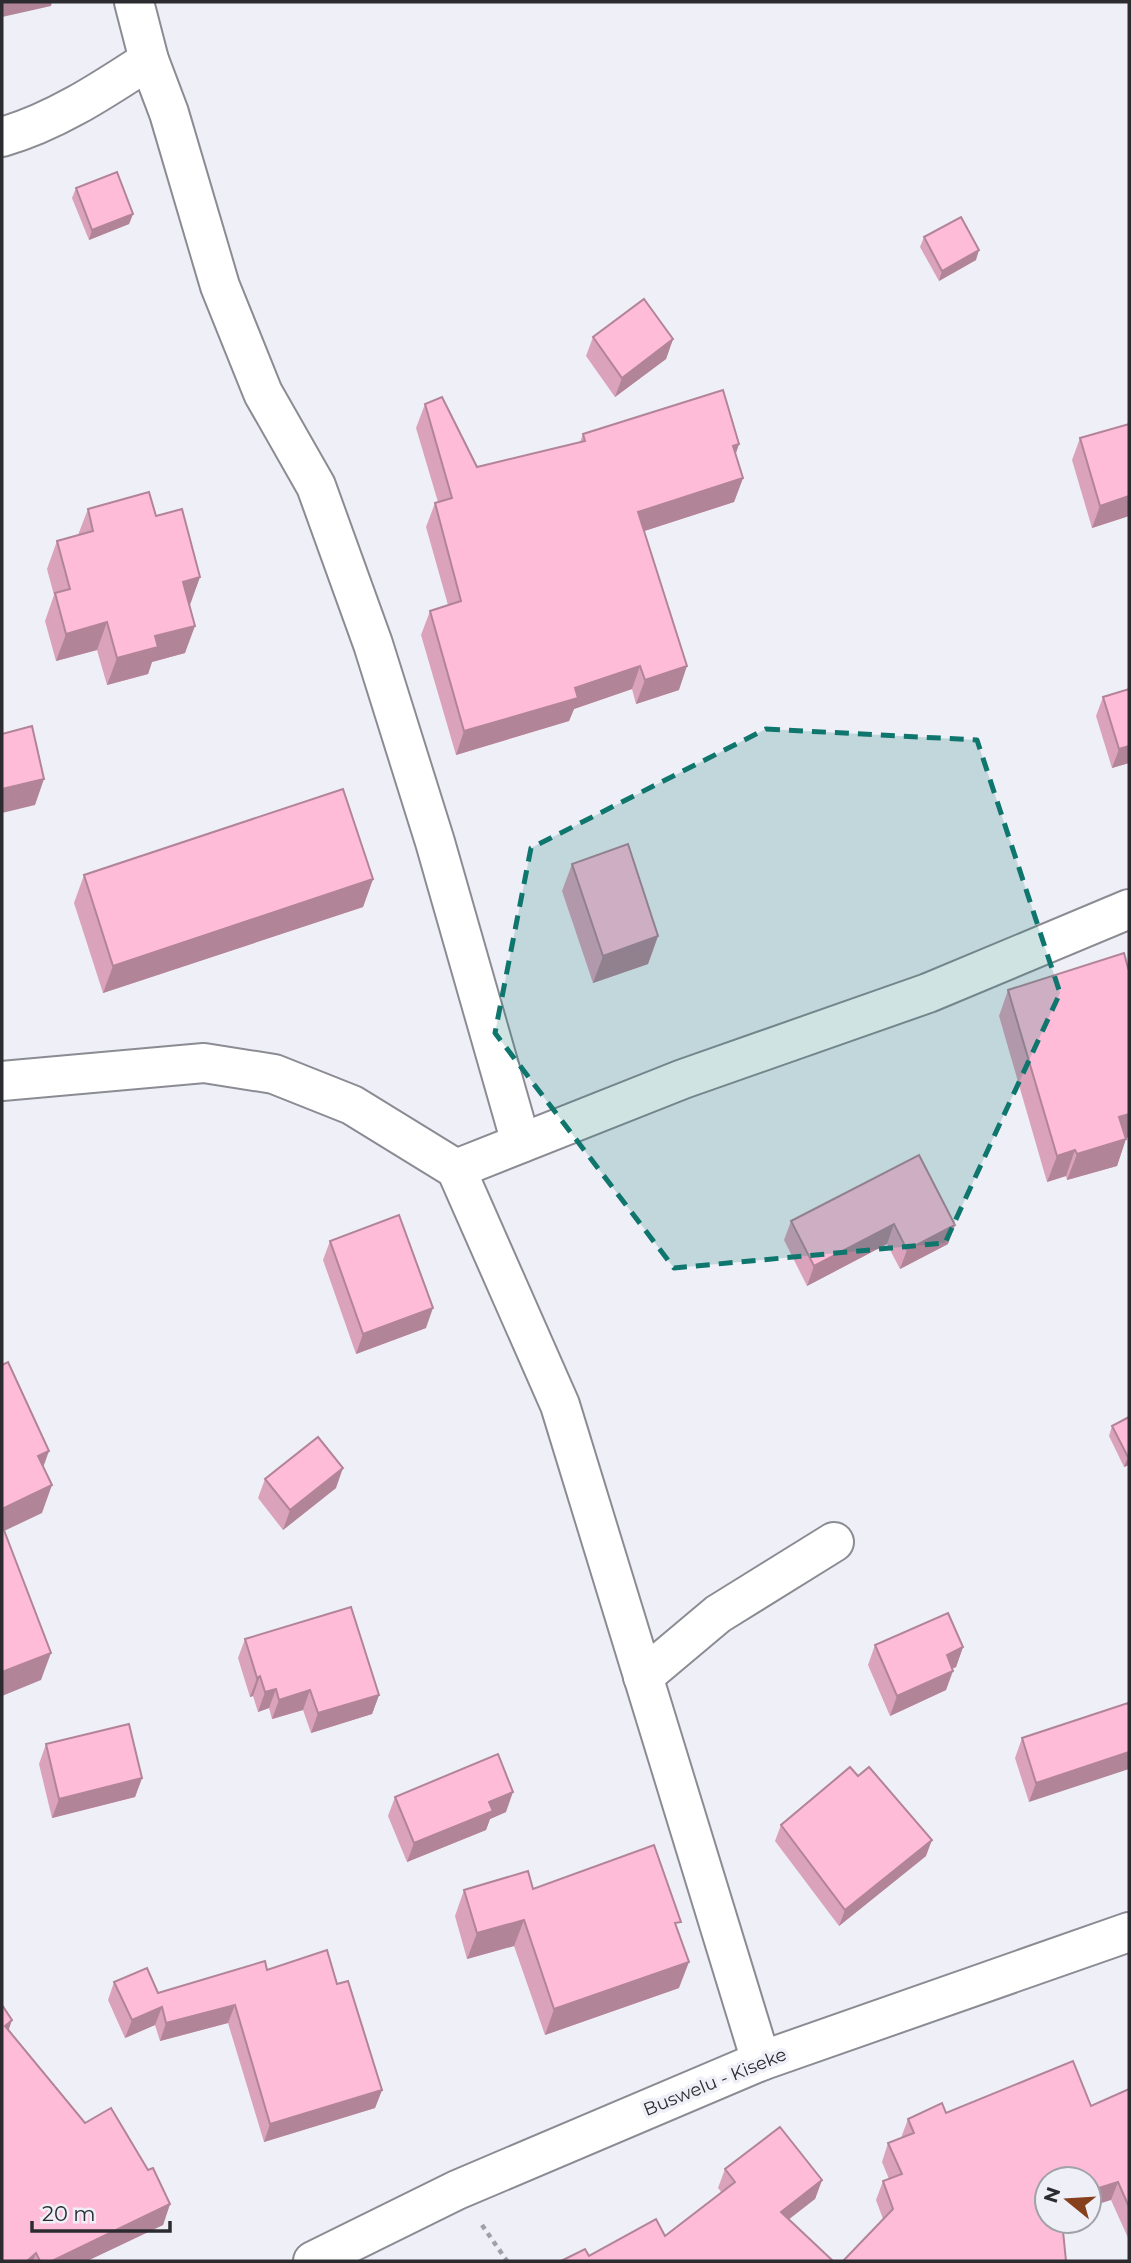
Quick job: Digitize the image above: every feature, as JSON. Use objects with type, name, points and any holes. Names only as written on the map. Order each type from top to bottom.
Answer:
[{"type":"street","points":[[134,2],[149,60],[169,113],[220,286],[263,393],[316,486],[373,644],[435,842],[521,1143]]},
{"type":"street","points":[[2,137],[25,130],[104,90],[149,60]]},
{"type":"street","points":[[456,1168],[682,1079],[928,993],[1129,909]]},
{"type":"street","points":[[2,1081],[204,1063],[274,1074],[352,1105],[456,1168],[560,1405],[761,2061]]},
{"type":"street","points":[[643,1676],[718,1614],[834,1542]]},
{"type":"street","name":"Buswelu - Kiseke","points":[[313,2261],[457,2190],[761,2061],[1129,1932]]},
{"type":"highlighted area","points":[[766,729],[977,740],[1060,993],[945,1243],[674,1268],[495,1033],[531,848]]},
{"type":"building","points":[[117,172],[133,214],[92,230],[76,188]]},
{"type":"building","points":[[961,217],[979,250],[942,271],[924,237]]},
{"type":"building","points":[[644,299],[673,339],[622,378],[593,337]]},
{"type":"building","points":[[723,390],[739,444],[733,446],[743,478],[638,512],[687,666],[645,680],[640,666],[575,688],[578,698],[464,731],[430,611],[461,601],[435,503],[452,498],[425,404],[442,397],[477,467],[585,441],[583,434]]},
{"type":"building","points":[[1129,424],[1129,496],[1100,506],[1080,438]]},
{"type":"building","points":[[149,492],[156,516],[182,509],[200,577],[183,582],[195,626],[155,636],[158,647],[117,658],[107,622],[66,634],[55,593],[70,589],[57,541],[93,531],[88,509]]},
{"type":"building","points":[[1129,689],[1129,746],[1119,749],[1103,697]]},
{"type":"building","points":[[32,726],[44,779],[2,789],[2,734]]},
{"type":"building","points":[[343,789],[373,879],[113,966],[84,875]]},
{"type":"building","points":[[628,844],[658,936],[603,956],[572,864]]},
{"type":"building","points":[[1124,953],[1129,967],[1129,1114],[1119,1117],[1126,1139],[1077,1154],[1075,1150],[1057,1156],[1008,990]]},
{"type":"building","points":[[919,1155],[955,1225],[907,1250],[894,1224],[814,1266],[791,1221]]},
{"type":"building","points":[[399,1215],[433,1308],[363,1334],[330,1241]]},
{"type":"building","points":[[8,1362],[49,1451],[38,1456],[52,1485],[2,1509],[2,1365]]},
{"type":"building","points":[[1129,1417],[1129,1457],[1128,1457],[1112,1426]]},
{"type":"building","points":[[318,1437],[343,1468],[290,1510],[265,1479]]},
{"type":"building","points":[[2,1525],[51,1653],[2,1672]]},
{"type":"building","points":[[351,1607],[379,1695],[318,1713],[310,1690],[279,1700],[276,1689],[265,1692],[260,1676],[257,1678],[245,1639]]},
{"type":"building","points":[[948,1613],[963,1647],[947,1655],[953,1671],[897,1696],[875,1645]]},
{"type":"building","points":[[1128,1703],[1129,1752],[1036,1783],[1022,1738]]},
{"type":"building","points":[[129,1724],[142,1778],[59,1799],[46,1744]]},
{"type":"building","points":[[498,1754],[513,1792],[489,1802],[493,1811],[414,1843],[395,1797]]},
{"type":"building","points":[[850,1767],[858,1776],[869,1767],[932,1840],[845,1910],[781,1825]]},
{"type":"building","points":[[654,1845],[681,1922],[675,1923],[689,1962],[554,2009],[524,1920],[477,1933],[464,1890],[528,1871],[533,1889]]},
{"type":"building","points":[[327,1950],[337,1984],[348,1981],[382,2090],[270,2124],[235,2005],[166,2023],[162,2007],[132,2020],[114,1982],[147,1968],[158,1993],[265,1961],[267,1970]]},
{"type":"building","points":[[2,2005],[12,2020],[5,2026],[85,2123],[111,2108],[148,2170],[153,2168],[170,2204],[52,2261],[40,2261],[36,2253],[27,2261],[2,2261]]},
{"type":"building","points":[[1073,2061],[1091,2106],[1129,2089],[1129,2207],[1118,2182],[1103,2187],[1103,2165],[1033,2165],[1033,2235],[1063,2235],[1066,2261],[843,2261],[893,2209],[883,2181],[902,2174],[888,2143],[914,2133],[908,2119],[942,2103],[946,2113]]},
{"type":"building","points":[[780,2127],[822,2180],[781,2212],[833,2261],[561,2261],[585,2249],[589,2256],[656,2219],[665,2236],[735,2182],[725,2169]]}]
